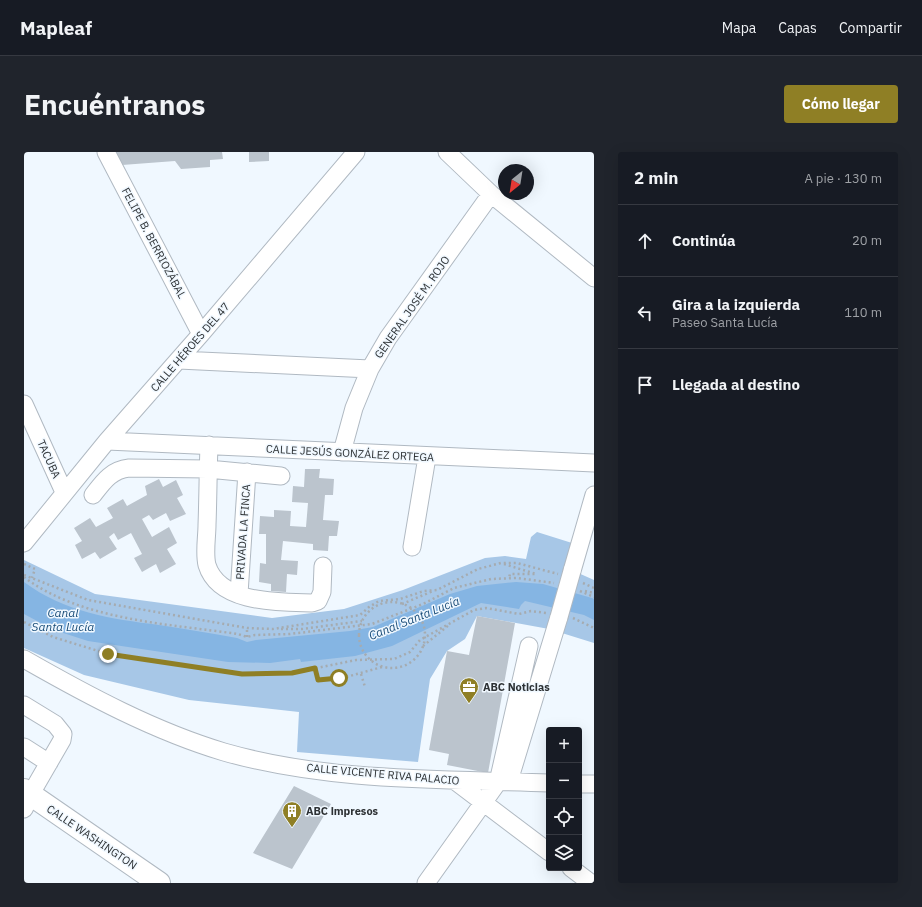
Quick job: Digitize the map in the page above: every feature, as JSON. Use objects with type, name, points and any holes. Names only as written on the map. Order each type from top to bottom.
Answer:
[{"type":"main road","name":"CALLE WASHINGTON","points":[[26,798],[159,883]]},
{"type":"street","name":"FELIPE B. BERRIOZÁBAL","points":[[106,152],[201,334]]},
{"type":"street","name":"CALLE HÉROES DEL 47","points":[[24,543],[107,441],[179,360],[356,152]]},
{"type":"street","points":[[447,152],[491,194],[594,278]]},
{"type":"street","name":"GENERAL JOSÉ M. ROJO","points":[[342,452],[354,408],[370,369],[388,338],[491,194]]},
{"type":"street","points":[[179,360],[370,369]]},
{"type":"street","name":"TACUBA","points":[[24,404],[64,492]]},
{"type":"street","name":"CALLE JESÚS GONZÁLEZ ORTEGA","points":[[107,441],[594,464]]},
{"type":"street","name":"PRIVADA LA FINCA","points":[[209,445],[206,562],[210,572],[216,580],[226,588],[239,594],[247,472]]},
{"type":"street","points":[[412,547],[427,457]]},
{"type":"street","name":"PRIVADA LA FINCA","points":[[93,495],[106,478],[120,469],[208,469],[281,476]]},
{"type":"street","points":[[426,883],[483,803],[503,782],[559,616],[594,495]]},
{"type":"street","points":[[239,594],[276,602],[312,603],[318,601],[322,592],[323,566]]},
{"type":"street","points":[[503,782],[529,646]]},
{"type":"street","name":"CALLE VICENTE RIVA PALACIO","points":[[24,659],[91,696],[143,721],[224,752],[274,764],[331,772],[455,781],[546,783]]},
{"type":"street","points":[[24,705],[55,724],[61,730],[62,740],[26,798]]},
{"type":"street","points":[[24,747],[49,763]]},
{"type":"street","points":[[455,781],[546,850]]},
{"type":"street","points":[[582,784],[594,784]]},
{"type":"street","points":[[575,871],[591,883]]},
{"type":"path","points":[[501,563],[536,574],[510,574],[509,578]]},
{"type":"path","points":[[24,564],[35,570],[32,578]]},
{"type":"path","points":[[24,577],[35,586],[59,598],[88,609],[133,618],[238,634],[247,637],[255,635],[290,634],[372,624],[423,604],[454,588],[491,579],[509,578],[560,584]]},
{"type":"path","points":[[437,590],[402,604],[383,604],[368,613],[362,621],[359,630],[361,648],[373,663],[382,667],[392,668],[407,664],[418,655],[423,646],[452,623],[465,614],[479,608],[519,614],[531,611],[559,616],[594,628]]},
{"type":"path","points":[[594,593],[578,590],[594,597]]},
{"type":"path","points":[[402,604],[411,609],[418,616],[423,625],[423,646]]},
{"type":"path","points":[[273,629],[302,629],[362,621]]},
{"type":"path","points":[[24,622],[53,637],[108,654],[242,674],[292,673],[356,660],[394,659],[410,652],[420,640],[452,623]]},
{"type":"path","points":[[247,628],[247,637]]},
{"type":"path","points":[[315,668],[318,680],[361,674],[382,667]]},
{"type":"path","points":[[361,674],[365,687]]},
{"type":"shaded area","points":[[537,532],[572,543],[567,568],[594,580],[594,643],[549,629],[477,616],[465,639],[447,651],[430,679],[418,762],[297,752],[299,712],[189,700],[84,675],[24,648],[24,560],[95,594],[272,618],[344,609],[403,590],[485,558],[505,556],[526,559],[531,537]]},
{"type":"water","name":"Canal Santa Lucía","points":[[24,582],[55,601],[106,617],[227,636],[247,642],[350,631],[373,627],[450,594],[477,586],[516,582],[543,584],[592,598],[594,599],[594,620],[584,615],[525,601],[519,609],[481,603],[392,646],[355,656],[301,662],[300,659],[270,663],[228,662],[88,641],[54,630],[24,614]]},
{"type":"building","points":[[114,152],[222,152],[223,159],[210,160],[210,167],[181,169],[175,161],[122,165]]},
{"type":"building","points":[[249,152],[269,152],[269,161],[249,162]]},
{"type":"building","points":[[305,469],[320,469],[319,478],[334,479],[333,495],[325,495],[323,520],[339,521],[337,536],[329,536],[328,551],[313,550],[313,544],[283,541],[281,560],[298,561],[297,575],[287,574],[286,592],[271,591],[271,584],[259,582],[260,563],[266,564],[266,534],[259,534],[260,516],[274,517],[274,510],[291,511],[290,526],[306,527],[308,503],[292,502],[293,486],[304,487]]},
{"type":"building","points":[[159,479],[163,487],[176,480],[183,495],[177,498],[186,514],[170,521],[166,513],[153,520],[149,515],[142,519],[152,537],[169,527],[177,543],[167,549],[176,564],[160,573],[156,564],[142,572],[134,558],[142,554],[131,533],[118,540],[114,533],[109,537],[117,549],[100,559],[95,552],[82,559],[75,545],[82,541],[74,528],[90,518],[96,527],[113,518],[107,508],[123,499],[127,506],[147,495],[145,486]]},
{"type":"building","name":"ABC Noticias","points":[[477,616],[515,623],[488,773],[447,765],[449,754],[429,750],[447,651],[469,655]]},
{"type":"building","name":"ABC impresos","points":[[294,786],[331,804],[292,869],[253,853]]},
{"type":"place","name":"ABC Noticias","points":[[469,704]]},
{"type":"place","name":"ABC impresos","points":[[292,828]]},
{"type":"route","points":[[108,654],[242,674],[292,673],[315,668],[318,680],[339,678]]}]
